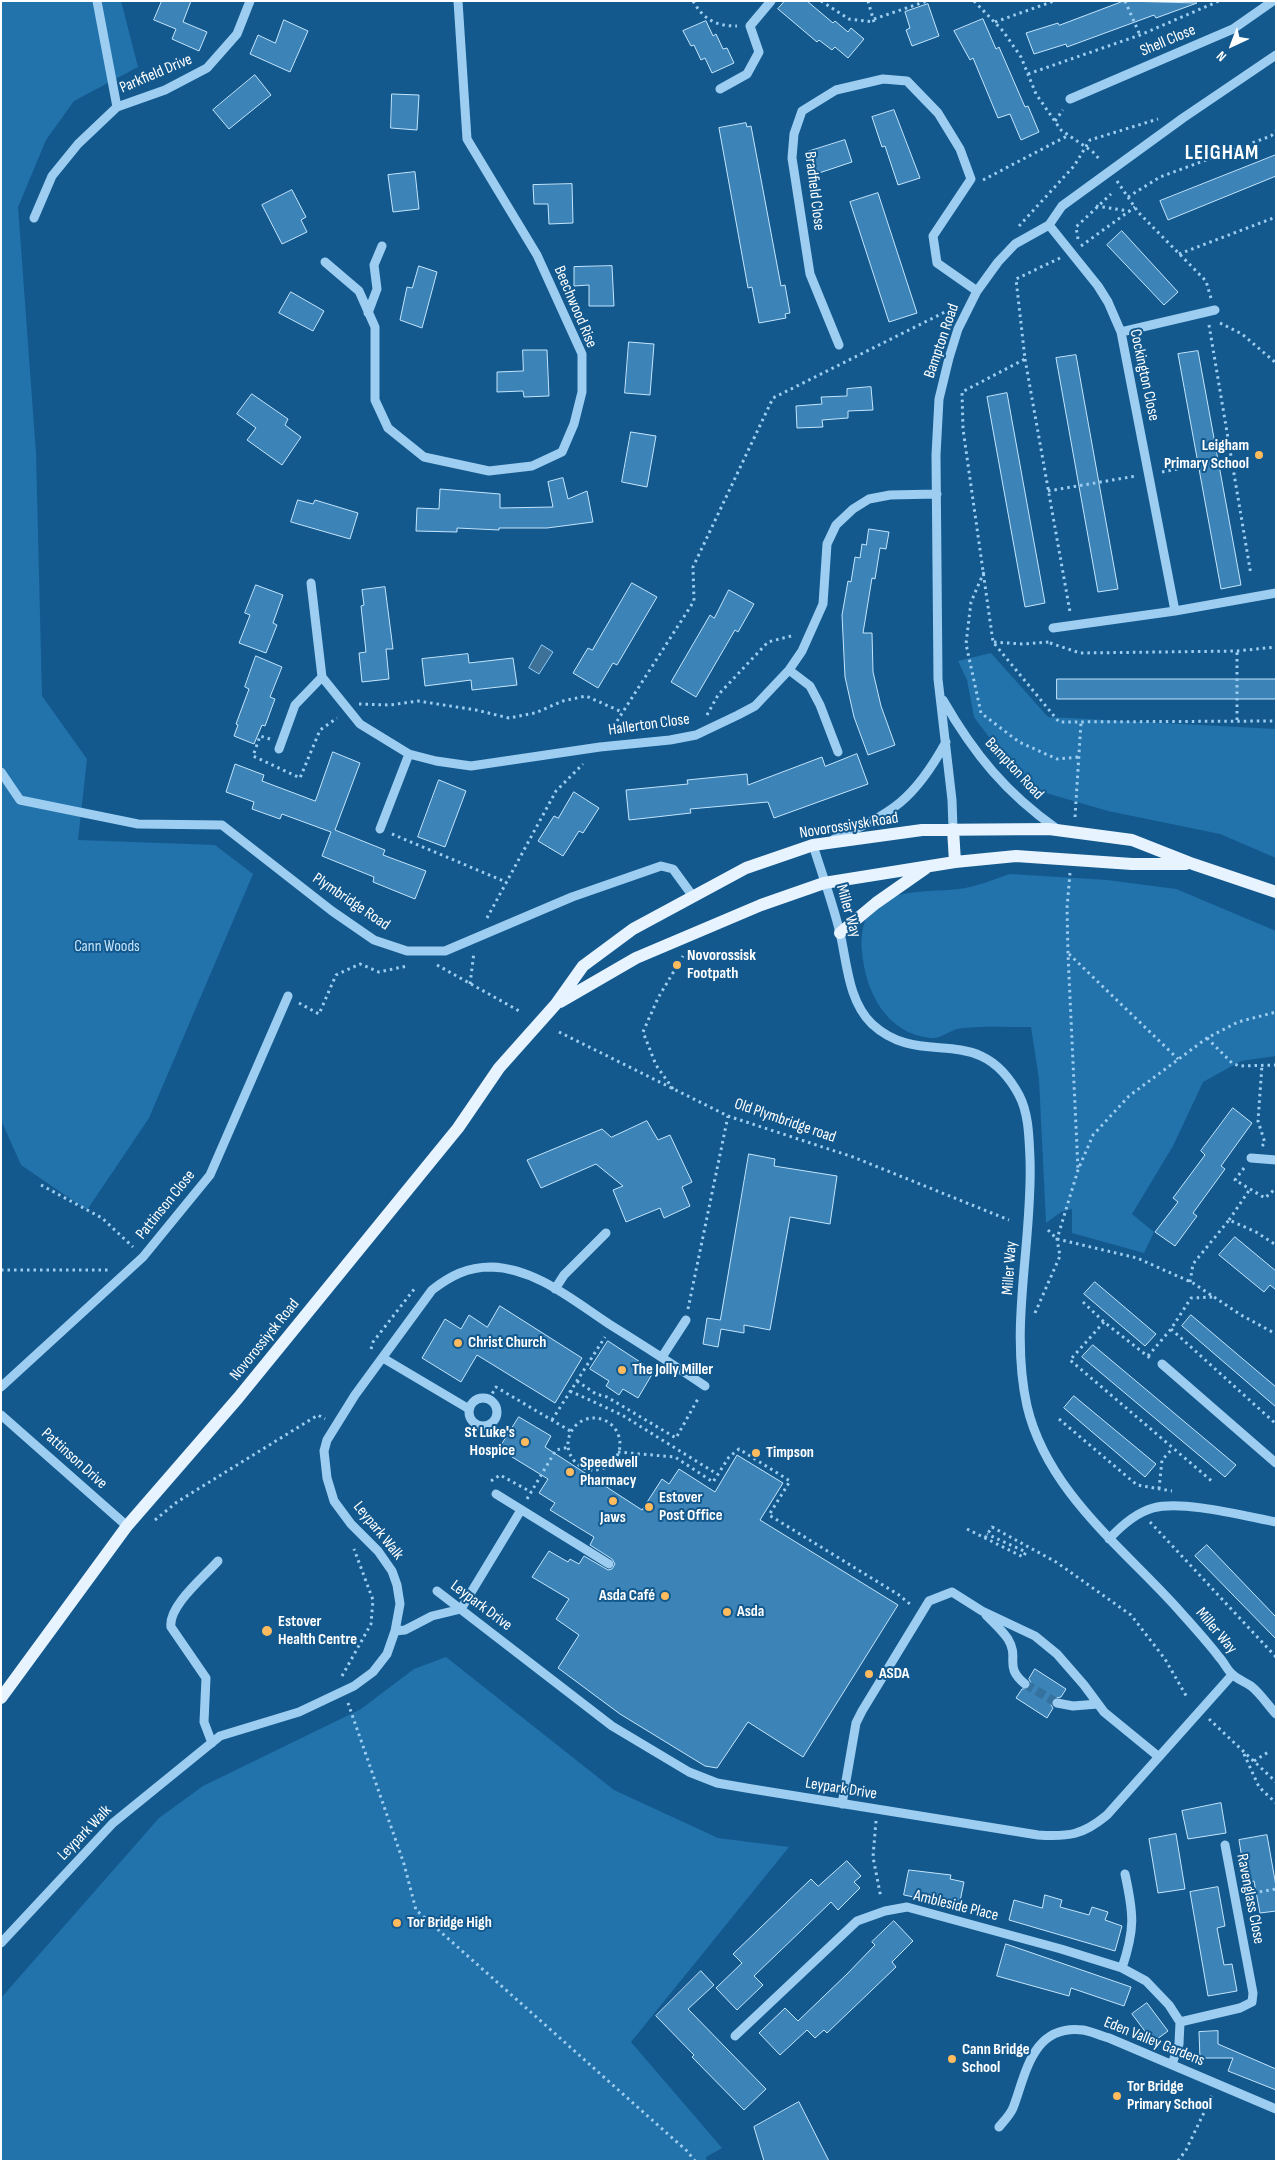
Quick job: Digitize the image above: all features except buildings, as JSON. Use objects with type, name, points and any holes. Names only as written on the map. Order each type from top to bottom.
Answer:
[{"type":"main road","points":[[953,829],[955,862]]},
{"type":"main road","name":"Novorossiysk Road","points":[[1,1698],[127,1526],[238,1398],[458,1128],[499,1068],[556,1004],[583,966],[633,928],[746,868],[818,845],[922,830],[1058,830],[1132,840],[1193,864],[1276,892]]},
{"type":"main road","name":"Novorossiysk Road","points":[[556,1004],[636,958],[761,905],[824,883],[955,862],[1016,856],[1132,864],[1193,864]]},
{"type":"main road","points":[[840,934],[876,903],[928,867]]},
{"type":"street","points":[[96,1],[117,107]]},
{"type":"street","name":"Parkfield Drive","points":[[34,218],[43,193],[64,158],[117,107],[165,90],[207,68],[237,34],[250,1]]},
{"type":"street","name":"Beechwood Rise","points":[[325,262],[358,291],[375,327],[375,400],[388,428],[424,457],[489,471],[532,466],[562,452],[574,424],[582,392],[582,354],[537,255],[466,139],[458,1]]},
{"type":"street","points":[[720,89],[747,74],[759,52],[750,26],[771,1]]},
{"type":"street","name":"Shell Close","points":[[1070,99],[1233,29],[1273,1]]},
{"type":"street","name":"Bampton Road","points":[[953,829],[940,696],[937,494],[939,399],[949,358],[965,316],[976,292],[998,262],[1015,244],[1049,225],[1062,206],[1183,118],[1276,55]]},
{"type":"street","name":"Bradfield Close","points":[[839,345],[810,274],[792,158],[794,134],[802,111],[836,90],[883,79],[907,81],[938,112],[960,149],[971,179]]},
{"type":"street","points":[[971,179],[933,236],[937,263],[976,292]]},
{"type":"street","name":"Cockington Close","points":[[1049,225],[1108,302],[1121,332],[1175,611]]},
{"type":"street","points":[[368,313],[377,289],[374,265],[382,246]]},
{"type":"street","points":[[1121,332],[1211,311]]},
{"type":"street","name":"Hallerton Close","points":[[322,677],[360,724],[409,754],[436,761],[471,766],[696,735],[723,724],[755,706],[789,670],[812,631],[823,604],[827,544],[836,525],[853,508],[869,499],[890,495],[937,494]]},
{"type":"street","points":[[279,749],[295,705],[322,677],[312,583]]},
{"type":"street","points":[[1052,628],[1175,611],[1276,593]]},
{"type":"street","points":[[789,670],[810,686],[820,705],[838,752]]},
{"type":"street","name":"Bampton Road","points":[[940,696],[984,764],[1030,810],[1058,830]]},
{"type":"street","points":[[818,845],[890,812],[915,790],[932,768],[946,742]]},
{"type":"street","points":[[380,829],[409,754]]},
{"type":"street","name":"Plymbridge Road","points":[[1,772],[20,800],[138,824],[222,825],[332,911],[374,940],[407,950],[445,951],[572,897],[661,866],[674,869],[692,895]]},
{"type":"street","name":"Miller Way","points":[[818,845],[824,883],[840,934],[846,968],[858,1004],[871,1023],[890,1036],[909,1044],[926,1048],[947,1047],[970,1050],[991,1061],[1006,1075],[1020,1098],[1029,1131],[1031,1193],[1021,1328],[1023,1378],[1028,1408],[1041,1444],[1077,1502],[1109,1539],[1176,1607],[1232,1674],[1252,1687],[1276,1714]]},
{"type":"street","name":"Pattinson Close","points":[[1,1387],[143,1256],[210,1175],[288,996]]},
{"type":"street","points":[[1251,1158],[1276,1160]]},
{"type":"street","points":[[555,1289],[564,1275],[606,1233]]},
{"type":"street","name":"Leypark Walk","points":[[1,1944],[113,1824],[220,1736],[299,1712],[328,1698],[373,1672],[387,1654],[396,1631],[400,1604],[392,1571],[378,1551],[351,1524],[334,1501],[327,1478],[324,1451],[354,1395],[432,1290],[449,1277],[469,1268],[508,1269],[526,1273],[555,1289],[705,1386]]},
{"type":"street","points":[[662,1357],[686,1320]]},
{"type":"street","points":[[382,1358],[469,1409],[472,1422],[480,1427],[489,1426],[496,1420],[498,1411],[494,1403],[489,1399],[478,1399],[469,1409]]},
{"type":"street","points":[[1162,1364],[1276,1463]]},
{"type":"street","name":"Pattinson Drive","points":[[1,1414],[127,1526]]},
{"type":"street","points":[[496,1494],[609,1564]]},
{"type":"street","points":[[1109,1539],[1119,1528],[1141,1513],[1166,1506],[1188,1507],[1276,1522]]},
{"type":"street","points":[[396,1631],[405,1630],[432,1616],[461,1609],[521,1510]]},
{"type":"street","points":[[212,1743],[204,1722],[206,1678],[171,1627],[170,1618],[175,1608],[218,1561]]},
{"type":"street","name":"Leypark Drive","points":[[437,1591],[612,1726],[689,1772],[717,1783],[1038,1835],[1060,1837],[1092,1828],[1107,1815],[1232,1674]]},
{"type":"street","points":[[842,1804],[856,1723],[929,1601],[952,1592],[982,1611],[1034,1636],[1057,1654],[1104,1712],[1159,1757]]},
{"type":"street","points":[[982,1611],[1008,1639],[1014,1654],[1012,1668],[1015,1676],[1025,1684]]},
{"type":"street","points":[[1057,1703],[1073,1706],[1098,1704]]},
{"type":"street","name":"Ravenglass Close","points":[[1180,2022],[1240,2008],[1252,2002],[1253,1993],[1225,1845]]},
{"type":"street","points":[[1122,1968],[1133,1928],[1132,1911],[1125,1874]]},
{"type":"street","name":"Ambleside Place","points":[[736,2036],[856,1920],[884,1911],[907,1907],[1122,1968],[1146,1980],[1169,2005],[1180,2022]]},
{"type":"street","points":[[1172,2064],[1179,2044],[1180,2022]]},
{"type":"street","name":"Eden Valley Gardens","points":[[999,2127],[1012,2111],[1028,2063],[1036,2050],[1047,2039],[1065,2032],[1082,2030],[1109,2038],[1276,2108]]},
{"type":"path","points":[[693,1],[700,13],[720,26],[750,26]]},
{"type":"path","points":[[821,1],[849,19],[874,22],[874,19],[927,1]]},
{"type":"path","points":[[868,1],[874,19]]},
{"type":"path","points":[[974,1],[995,22],[1021,57],[1036,94],[1061,130],[1093,152],[1104,166]]},
{"type":"path","points":[[995,22],[1054,1]]},
{"type":"path","points":[[1125,1],[1140,35]]},
{"type":"path","points":[[1028,74],[1140,35],[1219,1]]},
{"type":"path","points":[[1015,244],[1020,224],[1074,166],[1084,146],[1090,140],[1153,120],[1183,118]]},
{"type":"path","points":[[1128,196],[1160,177],[1271,136],[1276,131]]},
{"type":"path","points":[[971,179],[983,180],[1069,135]]},
{"type":"path","points":[[1115,179],[1135,207],[1206,281],[1251,575]]},
{"type":"path","points":[[1111,194],[1095,206],[1076,227],[1079,247],[1135,207]]},
{"type":"path","points":[[1095,206],[1130,211]]},
{"type":"path","points":[[1179,254],[1276,217]]},
{"type":"path","points":[[1071,253],[1016,280],[1024,359],[1072,625]]},
{"type":"path","points":[[470,984],[476,937],[556,791],[600,747],[694,601],[693,567],[773,398],[947,311],[965,316]]},
{"type":"path","points":[[1211,311],[1217,321],[1242,334],[1276,363]]},
{"type":"path","points":[[1024,359],[962,392],[963,429],[993,642],[1059,722],[1276,721]]},
{"type":"path","points":[[1048,491],[1067,488]]},
{"type":"path","points":[[984,572],[971,602],[966,644],[981,713],[1019,742],[1057,759],[1079,757]]},
{"type":"path","points":[[1049,642],[1052,628]]},
{"type":"path","points":[[696,735],[718,696],[768,642],[812,631]]},
{"type":"path","points":[[993,642],[1022,644],[1049,642],[1080,653],[1237,651],[1276,647]]},
{"type":"path","points":[[1237,651],[1237,720]]},
{"type":"path","points":[[348,710],[361,703],[390,705],[418,701],[476,710],[509,718],[535,713],[563,701],[586,696],[622,712]]},
{"type":"path","points":[[1078,774],[1081,722]]},
{"type":"path","points":[[380,829],[506,882]]},
{"type":"path","points":[[1067,908],[1078,1170]]},
{"type":"path","points":[[674,1089],[656,1065],[643,1032],[658,998],[696,932]]},
{"type":"path","points":[[427,951],[429,960],[522,1012]]},
{"type":"path","points":[[1068,954],[1178,1059]]},
{"type":"path","points":[[288,996],[319,1014],[336,975],[360,964],[379,972],[409,965]]},
{"type":"path","points":[[1021,1328],[1038,1309],[1060,1256],[1057,1239],[1078,1170],[1093,1135],[1129,1096],[1207,1038],[1238,1022],[1276,1012]]},
{"type":"path","name":"Old Plymbridge road","points":[[559,1032],[728,1116],[853,1157],[1009,1220]]},
{"type":"path","points":[[1207,1038],[1232,1063],[1239,1066],[1276,1065]]},
{"type":"path","points":[[1262,1065],[1258,1121],[1265,1143]]},
{"type":"path","points":[[686,1320],[728,1116]]},
{"type":"path","points":[[1251,1158],[1235,1180],[1265,1198],[1276,1188]]},
{"type":"path","points":[[41,1186],[102,1218],[143,1256]]},
{"type":"path","points":[[1190,1282],[1193,1264],[1229,1220],[1250,1189]]},
{"type":"path","points":[[1229,1220],[1256,1232],[1276,1245]]},
{"type":"path","points":[[1048,1230],[1057,1239],[1137,1258],[1190,1282],[1276,1334]]},
{"type":"path","points":[[1,1270],[126,1270]]},
{"type":"path","points":[[1083,1302],[1104,1322],[1148,1356],[1171,1329],[1191,1298],[1214,1297]]},
{"type":"path","points":[[1104,1322],[1070,1360],[1214,1484]]},
{"type":"path","points":[[552,1420],[612,1326]]},
{"type":"path","points":[[1171,1329],[1276,1424]]},
{"type":"path","points":[[577,1381],[596,1394],[607,1397],[676,1438],[705,1386]]},
{"type":"path","points":[[489,1399],[496,1387],[572,1432]]},
{"type":"path","points":[[570,1391],[622,1415],[717,1474]]},
{"type":"path","points":[[148,1526],[177,1502],[318,1415],[337,1424]]},
{"type":"path","points":[[1059,1419],[1138,1485],[1159,1489],[1162,1460],[1173,1448]]},
{"type":"path","points":[[587,1420],[604,1421],[617,1432],[620,1444],[615,1460],[606,1467],[589,1470],[574,1461],[568,1448],[572,1432],[577,1425],[587,1420]]},
{"type":"path","points":[[521,1510],[556,1450],[568,1448]]},
{"type":"path","points":[[618,1452],[674,1457],[713,1482],[729,1457],[739,1450],[790,1481],[769,1515],[900,1596],[921,1614]]},
{"type":"path","points":[[765,1472],[768,1468]]},
{"type":"path","points":[[491,1480],[500,1475],[531,1492]]},
{"type":"path","points":[[1141,1513],[1276,1657]]},
{"type":"path","points":[[328,1698],[371,1624],[373,1600],[360,1559],[349,1540],[351,1524]]},
{"type":"path","points":[[985,1538],[992,1527],[1056,1562],[1131,1614],[1165,1660],[1188,1699]]},
{"type":"path","points":[[967,1529],[1023,1557],[1026,1552],[988,1534]]},
{"type":"path","points":[[344,1690],[404,1864],[416,1910],[687,2151],[695,2161]]},
{"type":"path","points":[[1209,1719],[1276,1782]]},
{"type":"path","points":[[1254,1761],[1270,1751]]},
{"type":"path","points":[[1243,1752],[1260,1787],[1276,1803]]},
{"type":"path","points":[[878,1810],[873,1857],[884,1911]]},
{"type":"path","points":[[1234,1896],[1276,1889]]},
{"type":"path","points":[[1178,2161],[1186,2150],[1208,2108],[1215,2083]]},
{"type":"path","points":[[1183,2161],[1186,2150]]},
{"type":"green space","name":"Cann Woods","points":[[1,1],[121,1],[138,67],[74,101],[46,140],[18,207],[36,453],[42,696],[87,759],[78,840],[215,845],[253,874],[149,1118],[87,1210],[21,1165],[1,1120]]},
{"type":"green space","points":[[991,653],[1048,717],[1276,729],[1276,858],[1220,834],[1108,811],[1039,791],[1004,757],[974,717],[967,680],[958,661]]},
{"type":"green space","points":[[1010,874],[1107,880],[1176,889],[1276,931],[1276,1056],[1241,1061],[1203,1082],[1173,1146],[1132,1214],[1154,1232],[1144,1253],[1072,1233],[1072,1209],[1061,1212],[1046,1223],[1039,1079],[1031,1027],[959,1028],[935,1038],[915,1035],[890,1019],[873,995],[868,981],[862,951],[862,931],[869,912],[878,903],[907,893],[965,888]]},
{"type":"green space","name":"Tor Bridge High","points":[[446,1657],[614,1790],[718,1838],[789,1847],[631,2042],[722,2148],[706,2157],[707,2161],[1,2161],[1,1998],[159,1818],[203,1786],[361,1709],[414,1669]]},
{"type":"shaded area","points":[[542,645],[553,652],[539,674],[529,668]]},
{"type":"tunnel","points":[[1025,1684],[1057,1703]]},
{"type":"place","name":"Leigham Primary School","points":[[1259,455]]},
{"type":"place","name":"Novorossisk Footpath","points":[[677,965]]},
{"type":"place","name":"Christ Church","points":[[458,1343]]},
{"type":"place","name":"The Jolly Miller","points":[[622,1370]]},
{"type":"place","name":"St Luke's Hospice","points":[[525,1442]]},
{"type":"place","name":"Timpson","points":[[756,1453]]},
{"type":"place","name":"Speedwell Pharmacy","points":[[570,1472]]},
{"type":"place","name":"Jaws","points":[[613,1501]]},
{"type":"place","name":"Estover Post Office","points":[[649,1507]]},
{"type":"place","name":"Asda Café","points":[[665,1596]]},
{"type":"place","name":"Asda","points":[[727,1612]]},
{"type":"place","name":"Estover Health Centre","points":[[267,1631]]},
{"type":"place","name":"ASDA","points":[[869,1674]]},
{"type":"place","name":"Tor Bridge High","points":[[397,1923]]},
{"type":"place","name":"Cann Bridge School","points":[[952,2059]]},
{"type":"place","name":"Tor Bridge Primary School","points":[[1117,2096]]},
{"type":"district","name":"LEIGHAM","points":[[1222,154]]}]
